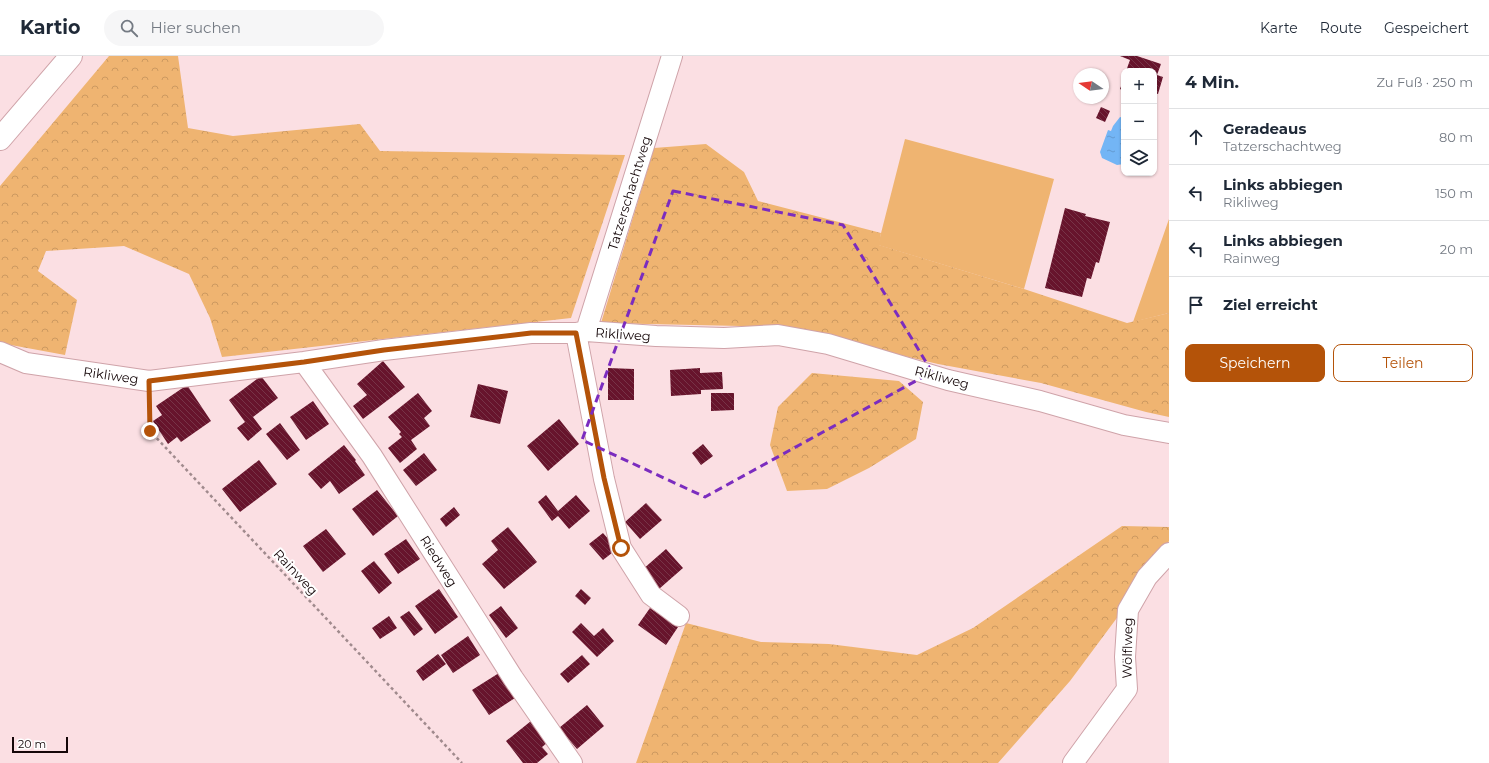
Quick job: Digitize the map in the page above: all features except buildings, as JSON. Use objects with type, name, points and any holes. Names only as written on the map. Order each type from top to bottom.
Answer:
[{"type":"main road","points":[[0,139],[71,56]]},
{"type":"street","name":"Tatzerschachtweg","points":[[672,56],[581,332],[604,478],[621,548],[651,595],[679,616]]},
{"type":"street","name":"Rikliweg","points":[[0,352],[26,363],[149,381],[304,362],[384,350],[531,333],[581,332],[724,338],[778,336],[828,344],[948,380],[1040,401],[1124,425],[1169,433]]},
{"type":"street","name":"Riedweg","points":[[304,362],[372,456],[513,678],[572,763]]},
{"type":"street","name":"Wölflweg","points":[[1073,763],[1127,689],[1125,657],[1128,610],[1147,577],[1169,553]]},
{"type":"path","name":"Rainweg","points":[[149,381],[150,431],[462,763]]},
{"type":"highlighted area","points":[[673,191],[843,225],[932,372],[705,497],[582,440]]},
{"type":"green space","points":[[109,56],[178,56],[188,128],[233,136],[360,124],[380,151],[625,155],[571,318],[222,357],[210,318],[189,274],[124,246],[46,251],[38,271],[77,300],[65,355],[0,343],[0,186]]},
{"type":"green space","points":[[905,139],[1054,179],[1024,289],[878,245]]},
{"type":"green space","points":[[706,144],[744,172],[758,201],[881,233],[879,245],[1024,289],[1127,323],[1169,313],[1169,417],[1041,383],[938,364],[781,327],[601,323],[654,148]]},
{"type":"green space","points":[[1169,219],[1169,313],[1133,322]]},
{"type":"green space","points":[[812,373],[899,381],[923,402],[916,439],[869,468],[827,489],[787,491],[770,445],[778,407]]},
{"type":"green space","points":[[1122,526],[1169,527],[1169,541],[1131,599],[1070,681],[998,763],[636,763],[686,623],[761,642],[829,644],[917,655],[973,628]]},
{"type":"water","points":[[1121,117],[1121,164],[1117,165],[1102,158],[1100,152],[1108,130],[1111,131],[1113,126]]},
{"type":"route","points":[[150,431],[149,381],[304,362],[384,350],[531,333],[576,333],[604,478],[621,548]]}]
